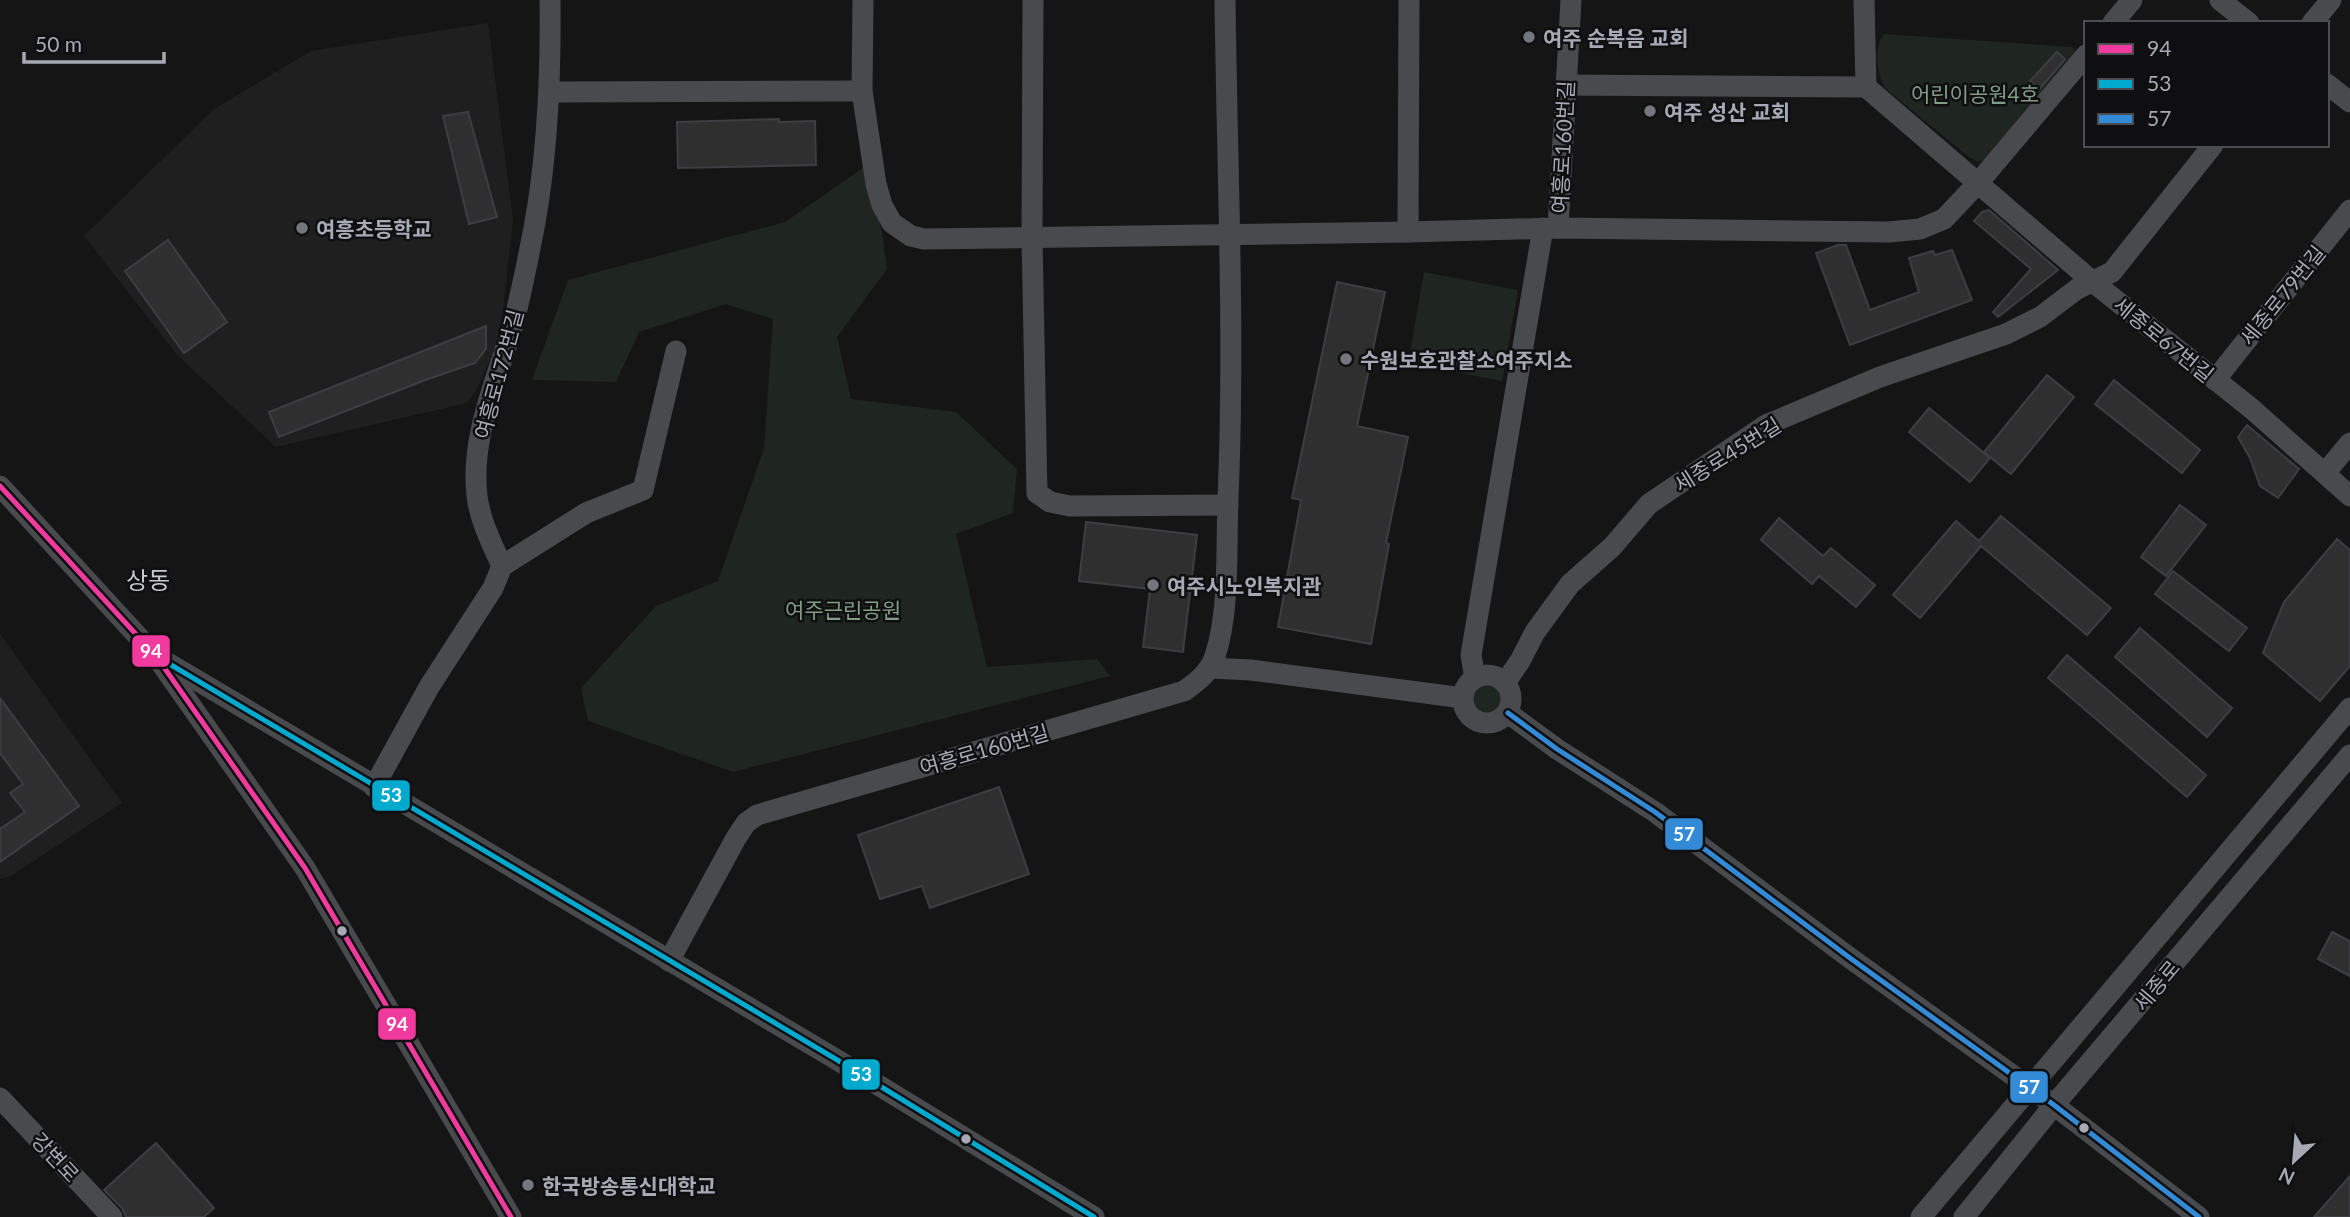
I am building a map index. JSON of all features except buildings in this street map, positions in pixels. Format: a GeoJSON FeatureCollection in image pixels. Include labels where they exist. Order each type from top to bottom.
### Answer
{"type":"FeatureCollection","features":[{"type":"Feature","properties":{"kind":"street","name":"여흥로172번길"},"geometry":{"type":"LineString","coordinates":[[502,566],[488,535],[477,498],[476,464],[489,396],[514,321],[531,245],[551,92],[551,0]]}},
{"type":"Feature","properties":{"kind":"street","name":"여흥로160번길"},"geometry":{"type":"LineString","coordinates":[[863,0],[862,91],[876,184],[882,205],[892,223],[911,236],[924,239],[1550,228],[1571,0]]}},
{"type":"Feature","properties":{"kind":"street"},"geometry":{"type":"LineString","coordinates":[[1032,0],[1032,237],[1037,493],[1050,502],[1070,506],[1228,505]]}},
{"type":"Feature","properties":{"kind":"street"},"geometry":{"type":"LineString","coordinates":[[1225,0],[1230,433],[1224,604],[1220,636],[1210,668],[1251,670],[1463,698]]}},
{"type":"Feature","properties":{"kind":"street"},"geometry":{"type":"LineString","coordinates":[[1408,232],[1409,0]]}},
{"type":"Feature","properties":{"kind":"street"},"geometry":{"type":"LineString","coordinates":[[1565,85],[1866,87],[1864,0]]}},
{"type":"Feature","properties":{"kind":"street"},"geometry":{"type":"LineString","coordinates":[[2115,21],[2132,0]]}},
{"type":"Feature","properties":{"kind":"street"},"geometry":{"type":"LineString","coordinates":[[2220,0],[2246,21]]}},
{"type":"Feature","properties":{"kind":"street"},"geometry":{"type":"LineString","coordinates":[[2314,21],[2331,0]]}},
{"type":"Feature","properties":{"kind":"street"},"geometry":{"type":"LineString","coordinates":[[1475,678],[1471,655],[1550,228],[1889,232],[1920,229],[1944,219],[1978,183],[2084,57]]}},
{"type":"Feature","properties":{"kind":"street"},"geometry":{"type":"LineString","coordinates":[[2329,86],[2350,102]]}},
{"type":"Feature","properties":{"kind":"street","name":"세종로67번길"},"geometry":{"type":"LineString","coordinates":[[1866,87],[2093,282],[2252,409],[2350,496]]}},
{"type":"Feature","properties":{"kind":"street"},"geometry":{"type":"LineString","coordinates":[[551,92],[862,91]]}},
{"type":"Feature","properties":{"kind":"street"},"geometry":{"type":"LineString","coordinates":[[2093,282],[2112,272],[2211,147]]}},
{"type":"Feature","properties":{"kind":"street","name":"세종로79번길"},"geometry":{"type":"LineString","coordinates":[[2215,380],[2350,210]]}},
{"type":"Feature","properties":{"kind":"street","name":"세종로45번길"},"geometry":{"type":"LineString","coordinates":[[1505,682],[1535,632],[1570,584],[1612,547],[1649,504],[1766,425],[1880,377],[2006,334],[2040,317],[2077,289],[2093,282]]}},
{"type":"Feature","properties":{"kind":"street"},"geometry":{"type":"LineString","coordinates":[[374,787],[429,687],[493,588],[502,566],[586,513],[643,490],[676,351]]}},
{"type":"Feature","properties":{"kind":"street"},"geometry":{"type":"LineString","coordinates":[[2325,473],[2350,443]]}},
{"type":"Feature","properties":{"kind":"street"},"geometry":{"type":"LineString","coordinates":[[0,486],[156,656],[305,867],[511,1217]]}},
{"type":"Feature","properties":{"kind":"street"},"geometry":{"type":"LineString","coordinates":[[156,656],[1094,1217]]}},
{"type":"Feature","properties":{"kind":"street","name":"여흥로160번길"},"geometry":{"type":"LineString","coordinates":[[669,961],[746,823],[757,815],[1184,691],[1210,668]]}},
{"type":"Feature","properties":{"kind":"street"},"geometry":{"type":"LineString","coordinates":[[1490,675],[1505,682],[1511,697],[1508,713],[1495,723],[1479,722],[1466,712],[1463,698],[1469,683],[1475,678],[1490,675]]}},
{"type":"Feature","properties":{"kind":"street"},"geometry":{"type":"LineString","coordinates":[[1921,1217],[2350,708]]}},
{"type":"Feature","properties":{"kind":"street"},"geometry":{"type":"LineString","coordinates":[[1508,713],[1557,749],[1655,812],[1850,958],[2054,1105],[2199,1217]]}},
{"type":"Feature","properties":{"kind":"street"},"geometry":{"type":"LineString","coordinates":[[2325,739],[2349,757]]}},
{"type":"Feature","properties":{"kind":"street","name":"세종로"},"geometry":{"type":"LineString","coordinates":[[1969,1215],[2054,1105],[2349,757]]}},
{"type":"Feature","properties":{"kind":"street","name":"강변로"},"geometry":{"type":"LineString","coordinates":[[0,1098],[112,1217]]}},
{"type":"Feature","properties":{"kind":"shaded area","name":"여흥초등학교"},"geometry":{"type":"Polygon","coordinates":[[[488,23],[513,220],[501,327],[476,391],[467,403],[276,447],[178,356],[84,236],[214,109],[311,51],[488,23]]]}},
{"type":"Feature","properties":{"kind":"shaded area"},"geometry":{"type":"Polygon","coordinates":[[[0,634],[122,803],[11,876],[0,879],[0,634]]]}},
{"type":"Feature","properties":{"kind":"green space","name":"어린이공원4호"},"geometry":{"type":"Polygon","coordinates":[[[1884,34],[2072,47],[2075,51],[1985,159],[1978,162],[1887,90],[1877,62],[1878,46],[1884,34]]]}},
{"type":"Feature","properties":{"kind":"green space","name":"여주근린공원"},"geometry":{"type":"Polygon","coordinates":[[[866,166],[882,232],[887,269],[837,337],[851,399],[956,412],[1017,469],[1013,513],[956,534],[987,667],[1097,659],[1110,676],[733,772],[588,721],[581,688],[656,606],[718,581],[764,448],[773,319],[726,304],[639,332],[616,382],[532,380],[568,280],[785,222],[866,166]]]}},
{"type":"Feature","properties":{"kind":"green space"},"geometry":{"type":"Polygon","coordinates":[[[1424,272],[1518,290],[1502,381],[1408,363],[1424,272]]]}},
{"type":"Feature","properties":{"kind":"green space"},"geometry":{"type":"Polygon","coordinates":[[[1487,683],[1498,688],[1503,699],[1498,710],[1487,715],[1476,710],[1471,699],[1476,688],[1487,683]]]}},
{"type":"Feature","properties":{"kind":"transit line","name":"94"},"geometry":{"type":"LineString","coordinates":[[0,486],[156,656],[305,868],[511,1217]]}},
{"type":"Feature","properties":{"kind":"transit line","name":"53"},"geometry":{"type":"LineString","coordinates":[[156,656],[834,1058],[1094,1217]]}},
{"type":"Feature","properties":{"kind":"transit line","name":"57"},"geometry":{"type":"LineString","coordinates":[[1508,713],[1557,749],[1655,812],[1850,958],[2054,1105],[2199,1217]]}},
{"type":"Feature","properties":{"kind":"place","name":"여주 순복음 교회"},"geometry":{"type":"Point","coordinates":[1529,37]}},
{"type":"Feature","properties":{"kind":"place","name":"여주 성산 교회"},"geometry":{"type":"Point","coordinates":[1650,111]}},
{"type":"Feature","properties":{"kind":"place","name":"여흥초등학교"},"geometry":{"type":"Point","coordinates":[302,228]}},
{"type":"Feature","properties":{"kind":"place","name":"수원보호관찰소여주지소"},"geometry":{"type":"Point","coordinates":[1346,359]}},
{"type":"Feature","properties":{"kind":"place","name":"여주시노인복지관"},"geometry":{"type":"Point","coordinates":[1153,585]}},
{"type":"Feature","properties":{"kind":"place","name":"한국방송통신대학교"},"geometry":{"type":"Point","coordinates":[528,1185]}},
{"type":"Feature","properties":{"kind":"district","name":"상동"},"geometry":{"type":"Point","coordinates":[148,579]}}]}
